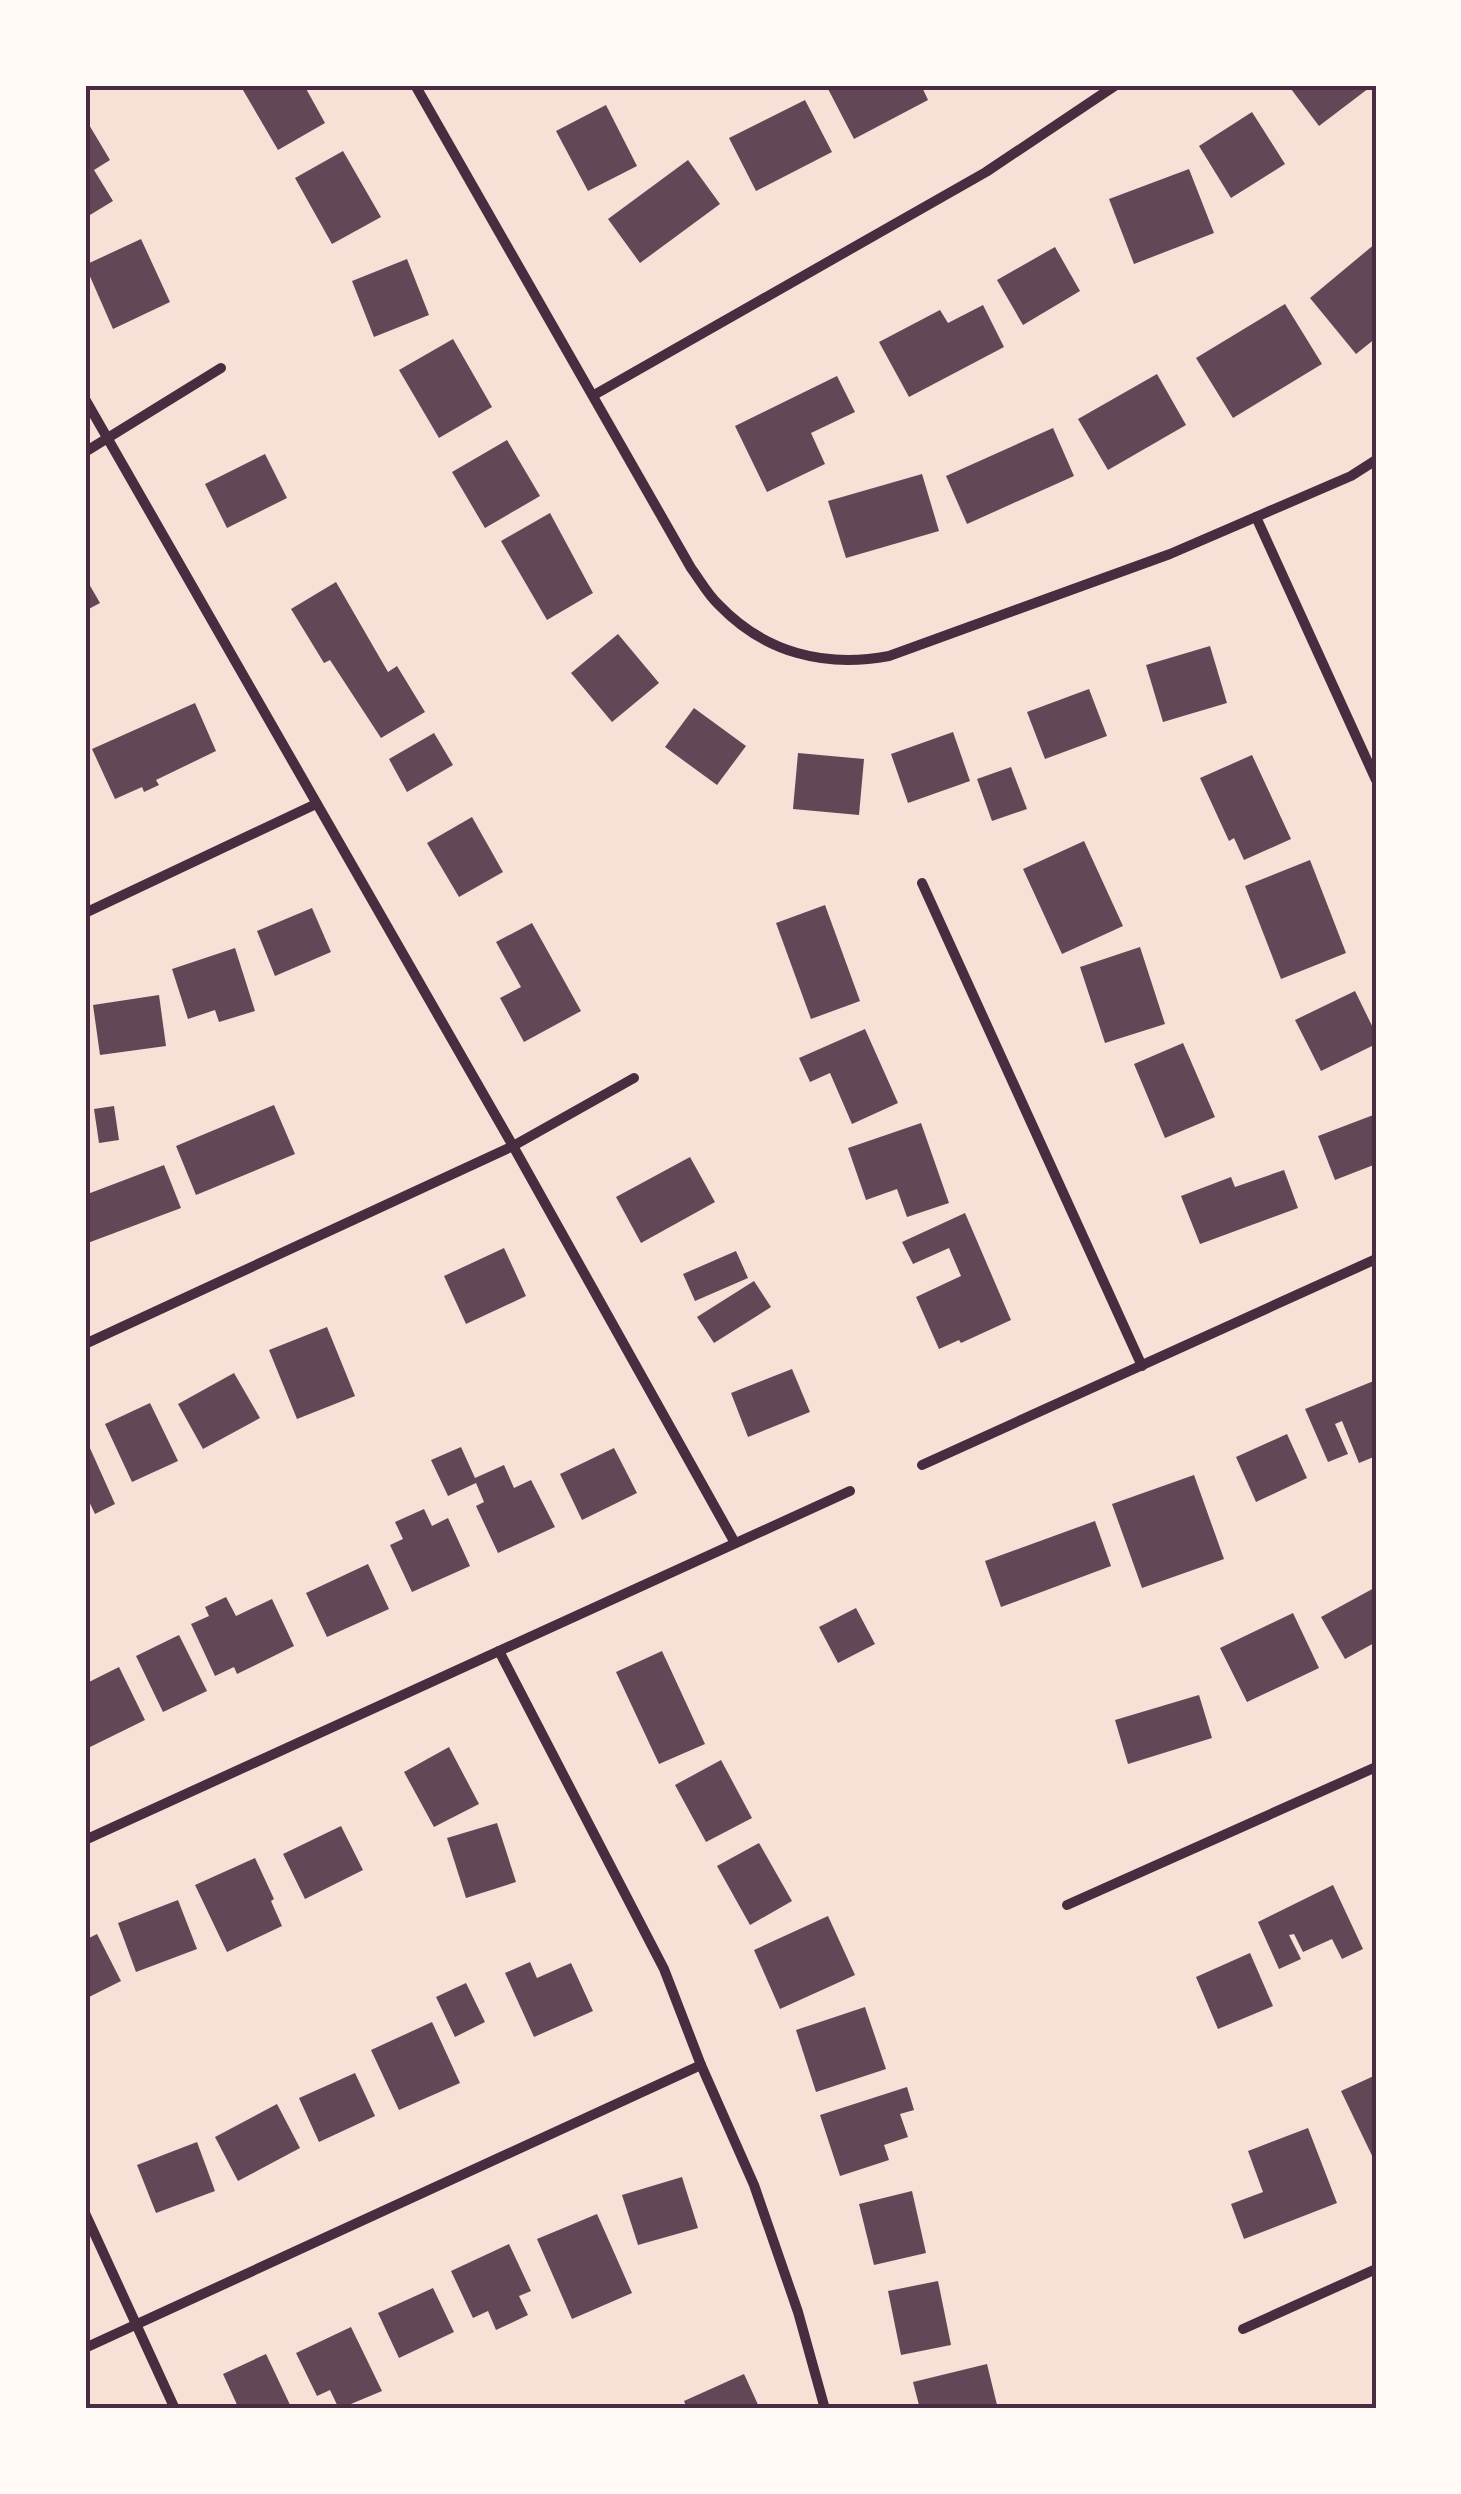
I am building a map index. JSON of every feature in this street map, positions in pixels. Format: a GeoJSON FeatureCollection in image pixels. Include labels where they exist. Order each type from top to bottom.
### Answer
{"type":"FeatureCollection","features":[{"type":"Feature","properties":{"kind":"street"},"geometry":{"type":"LineString","coordinates":[[415,85],[679,546],[718,605],[760,638],[816,660],[860,661],[889,656],[1170,554],[1351,476],[1376,460]]}},
{"type":"Feature","properties":{"kind":"street"},"geometry":{"type":"LineString","coordinates":[[594,395],[986,172],[1116,85]]}},
{"type":"Feature","properties":{"kind":"street"},"geometry":{"type":"LineString","coordinates":[[85,452],[220,368]]}},
{"type":"Feature","properties":{"kind":"street"},"geometry":{"type":"LineString","coordinates":[[85,399],[514,1146],[735,1543]]}},
{"type":"Feature","properties":{"kind":"street"},"geometry":{"type":"LineString","coordinates":[[1256,517],[1376,780]]}},
{"type":"Feature","properties":{"kind":"street"},"geometry":{"type":"LineString","coordinates":[[85,913],[316,804]]}},
{"type":"Feature","properties":{"kind":"street"},"geometry":{"type":"LineString","coordinates":[[922,883],[1142,1366]]}},
{"type":"Feature","properties":{"kind":"street"},"geometry":{"type":"LineString","coordinates":[[85,1344],[514,1146],[634,1078]]}},
{"type":"Feature","properties":{"kind":"street"},"geometry":{"type":"LineString","coordinates":[[922,1465],[1376,1259]]}},
{"type":"Feature","properties":{"kind":"street"},"geometry":{"type":"LineString","coordinates":[[85,1840],[850,1491]]}},
{"type":"Feature","properties":{"kind":"street"},"geometry":{"type":"LineString","coordinates":[[499,1651],[664,1969],[754,2185],[798,2312],[826,2409]]}},
{"type":"Feature","properties":{"kind":"street"},"geometry":{"type":"LineString","coordinates":[[1067,1905],[1376,1768]]}},
{"type":"Feature","properties":{"kind":"street"},"geometry":{"type":"LineString","coordinates":[[85,2348],[701,2065]]}},
{"type":"Feature","properties":{"kind":"street"},"geometry":{"type":"LineString","coordinates":[[85,2214],[174,2409]]}},
{"type":"Feature","properties":{"kind":"street"},"geometry":{"type":"LineString","coordinates":[[1243,2329],[1376,2269]]}},
{"type":"Feature","properties":{"kind":"building"},"geometry":{"type":"Polygon","coordinates":[[[240,85],[304,85],[325,123],[278,150],[240,85]]]}},
{"type":"Feature","properties":{"kind":"building"},"geometry":{"type":"Polygon","coordinates":[[[826,85],[921,85],[928,100],[854,139],[826,85]]]}},
{"type":"Feature","properties":{"kind":"building"},"geometry":{"type":"Polygon","coordinates":[[[1288,85],[1373,85],[1319,126],[1288,85]]]}},
{"type":"Feature","properties":{"kind":"building"},"geometry":{"type":"Polygon","coordinates":[[[805,100],[832,152],[756,191],[729,138],[805,100]]]}},
{"type":"Feature","properties":{"kind":"building"},"geometry":{"type":"Polygon","coordinates":[[[606,105],[637,166],[588,191],[556,131],[606,105]]]}},
{"type":"Feature","properties":{"kind":"building"},"geometry":{"type":"Polygon","coordinates":[[[1252,112],[1285,164],[1231,198],[1199,146],[1252,112]]]}},
{"type":"Feature","properties":{"kind":"building"},"geometry":{"type":"Polygon","coordinates":[[[85,118],[110,160],[94,170],[113,201],[85,218],[85,118]]]}},
{"type":"Feature","properties":{"kind":"building"},"geometry":{"type":"Polygon","coordinates":[[[343,151],[381,217],[332,244],[295,178],[343,151]]]}},
{"type":"Feature","properties":{"kind":"building"},"geometry":{"type":"Polygon","coordinates":[[[688,160],[720,204],[640,263],[608,219],[688,160]]]}},
{"type":"Feature","properties":{"kind":"building"},"geometry":{"type":"Polygon","coordinates":[[[1189,169],[1214,233],[1134,264],[1109,199],[1189,169]]]}},
{"type":"Feature","properties":{"kind":"building"},"geometry":{"type":"Polygon","coordinates":[[[141,239],[170,302],[113,329],[85,265],[141,239]]]}},
{"type":"Feature","properties":{"kind":"building"},"geometry":{"type":"Polygon","coordinates":[[[1376,243],[1376,338],[1356,354],[1310,298],[1376,243]]]}},
{"type":"Feature","properties":{"kind":"building"},"geometry":{"type":"Polygon","coordinates":[[[1055,247],[1080,291],[1023,325],[997,280],[1055,247]]]}},
{"type":"Feature","properties":{"kind":"building"},"geometry":{"type":"Polygon","coordinates":[[[407,259],[429,315],[374,337],[352,281],[407,259]]]}},
{"type":"Feature","properties":{"kind":"building"},"geometry":{"type":"Polygon","coordinates":[[[1285,304],[1322,364],[1233,418],[1196,358],[1285,304]]]}},
{"type":"Feature","properties":{"kind":"building"},"geometry":{"type":"Polygon","coordinates":[[[983,305],[1004,347],[909,397],[879,342],[940,310],[948,323],[983,305]]]}},
{"type":"Feature","properties":{"kind":"building"},"geometry":{"type":"Polygon","coordinates":[[[453,339],[492,407],[439,438],[399,370],[453,339]]]}},
{"type":"Feature","properties":{"kind":"building"},"geometry":{"type":"Polygon","coordinates":[[[1157,374],[1186,425],[1108,470],[1078,419],[1157,374]]]}},
{"type":"Feature","properties":{"kind":"building"},"geometry":{"type":"Polygon","coordinates":[[[837,376],[855,412],[811,433],[825,464],[767,492],[735,426],[837,376]]]}},
{"type":"Feature","properties":{"kind":"building"},"geometry":{"type":"Polygon","coordinates":[[[1053,428],[1074,476],[967,524],[946,476],[1053,428]]]}},
{"type":"Feature","properties":{"kind":"building"},"geometry":{"type":"Polygon","coordinates":[[[507,440],[540,496],[485,528],[452,472],[507,440]]]}},
{"type":"Feature","properties":{"kind":"building"},"geometry":{"type":"Polygon","coordinates":[[[265,454],[287,498],[227,528],[205,484],[265,454]]]}},
{"type":"Feature","properties":{"kind":"building"},"geometry":{"type":"Polygon","coordinates":[[[922,474],[939,531],[846,558],[828,501],[922,474]]]}},
{"type":"Feature","properties":{"kind":"building"},"geometry":{"type":"Polygon","coordinates":[[[550,513],[593,593],[547,620],[501,541],[550,513]]]}},
{"type":"Feature","properties":{"kind":"building"},"geometry":{"type":"Polygon","coordinates":[[[85,577],[100,603],[85,611],[85,577]]]}},
{"type":"Feature","properties":{"kind":"building"},"geometry":{"type":"Polygon","coordinates":[[[336,582],[388,672],[397,666],[425,712],[381,738],[330,660],[324,663],[291,609],[336,582]]]}},
{"type":"Feature","properties":{"kind":"building"},"geometry":{"type":"Polygon","coordinates":[[[618,634],[659,683],[612,722],[571,673],[618,634]]]}},
{"type":"Feature","properties":{"kind":"building"},"geometry":{"type":"Polygon","coordinates":[[[1210,646],[1227,703],[1163,722],[1146,665],[1210,646]]]}},
{"type":"Feature","properties":{"kind":"building"},"geometry":{"type":"Polygon","coordinates":[[[1089,689],[1107,736],[1045,759],[1027,712],[1089,689]]]}},
{"type":"Feature","properties":{"kind":"building"},"geometry":{"type":"Polygon","coordinates":[[[195,703],[216,751],[156,780],[159,785],[144,792],[142,787],[115,799],[92,749],[195,703]]]}},
{"type":"Feature","properties":{"kind":"building"},"geometry":{"type":"Polygon","coordinates":[[[694,708],[746,746],[717,785],[665,747],[694,708]]]}},
{"type":"Feature","properties":{"kind":"building"},"geometry":{"type":"Polygon","coordinates":[[[953,732],[970,781],[908,803],[891,754],[953,732]]]}},
{"type":"Feature","properties":{"kind":"building"},"geometry":{"type":"Polygon","coordinates":[[[434,733],[453,765],[407,792],[389,759],[434,733]]]}},
{"type":"Feature","properties":{"kind":"building"},"geometry":{"type":"Polygon","coordinates":[[[798,753],[864,759],[859,815],[793,809],[798,753]]]}},
{"type":"Feature","properties":{"kind":"building"},"geometry":{"type":"Polygon","coordinates":[[[1252,755],[1291,839],[1244,860],[1234,838],[1229,841],[1200,778],[1252,755]]]}},
{"type":"Feature","properties":{"kind":"building"},"geometry":{"type":"Polygon","coordinates":[[[1011,767],[1027,809],[992,821],[977,779],[1011,767]]]}},
{"type":"Feature","properties":{"kind":"building"},"geometry":{"type":"Polygon","coordinates":[[[472,817],[503,872],[459,897],[427,843],[472,817]]]}},
{"type":"Feature","properties":{"kind":"building"},"geometry":{"type":"Polygon","coordinates":[[[1084,841],[1123,926],[1062,954],[1023,869],[1084,841]]]}},
{"type":"Feature","properties":{"kind":"building"},"geometry":{"type":"Polygon","coordinates":[[[1310,860],[1346,953],[1281,979],[1245,886],[1310,860]]]}},
{"type":"Feature","properties":{"kind":"building"},"geometry":{"type":"Polygon","coordinates":[[[825,905],[860,1001],[811,1019],[776,923],[825,905]]]}},
{"type":"Feature","properties":{"kind":"building"},"geometry":{"type":"Polygon","coordinates":[[[312,908],[331,952],[275,976],[257,931],[312,908]]]}},
{"type":"Feature","properties":{"kind":"building"},"geometry":{"type":"Polygon","coordinates":[[[532,923],[581,1011],[524,1042],[500,998],[521,987],[496,942],[532,923]]]}},
{"type":"Feature","properties":{"kind":"building"},"geometry":{"type":"Polygon","coordinates":[[[1140,947],[1165,1024],[1105,1043],[1080,967],[1140,947]]]}},
{"type":"Feature","properties":{"kind":"building"},"geometry":{"type":"Polygon","coordinates":[[[235,948],[255,1011],[219,1022],[215,1010],[188,1019],[172,969],[235,948]]]}},
{"type":"Feature","properties":{"kind":"building"},"geometry":{"type":"Polygon","coordinates":[[[1355,991],[1376,1034],[1376,1044],[1321,1071],[1295,1020],[1355,991]]]}},
{"type":"Feature","properties":{"kind":"building"},"geometry":{"type":"Polygon","coordinates":[[[159,995],[166,1046],[100,1055],[93,1005],[159,995]]]}},
{"type":"Feature","properties":{"kind":"building"},"geometry":{"type":"Polygon","coordinates":[[[865,1029],[898,1103],[852,1124],[830,1073],[810,1082],[799,1058],[865,1029]]]}},
{"type":"Feature","properties":{"kind":"building"},"geometry":{"type":"Polygon","coordinates":[[[1183,1043],[1215,1117],[1165,1138],[1134,1064],[1183,1043]]]}},
{"type":"Feature","properties":{"kind":"building"},"geometry":{"type":"Polygon","coordinates":[[[274,1105],[295,1154],[196,1195],[176,1146],[274,1105]]]}},
{"type":"Feature","properties":{"kind":"building"},"geometry":{"type":"Polygon","coordinates":[[[114,1106],[119,1140],[99,1143],[94,1109],[114,1106]]]}},
{"type":"Feature","properties":{"kind":"building"},"geometry":{"type":"Polygon","coordinates":[[[1376,1114],[1376,1164],[1335,1180],[1318,1136],[1376,1114]]]}},
{"type":"Feature","properties":{"kind":"building"},"geometry":{"type":"Polygon","coordinates":[[[921,1123],[949,1203],[907,1217],[897,1189],[866,1200],[848,1148],[921,1123]]]}},
{"type":"Feature","properties":{"kind":"building"},"geometry":{"type":"Polygon","coordinates":[[[690,1157],[715,1202],[641,1243],[616,1197],[690,1157]]]}},
{"type":"Feature","properties":{"kind":"building"},"geometry":{"type":"Polygon","coordinates":[[[164,1165],[181,1208],[85,1244],[85,1195],[164,1165]]]}},
{"type":"Feature","properties":{"kind":"building"},"geometry":{"type":"Polygon","coordinates":[[[1284,1170],[1298,1208],[1200,1244],[1181,1196],[1231,1177],[1235,1187],[1284,1170]]]}},
{"type":"Feature","properties":{"kind":"building"},"geometry":{"type":"Polygon","coordinates":[[[965,1213],[1011,1320],[939,1349],[916,1297],[961,1276],[949,1248],[913,1264],[902,1242],[965,1213]]]}},
{"type":"Feature","properties":{"kind":"building"},"geometry":{"type":"Polygon","coordinates":[[[504,1248],[526,1296],[466,1324],[444,1276],[504,1248]]]}},
{"type":"Feature","properties":{"kind":"building"},"geometry":{"type":"Polygon","coordinates":[[[736,1251],[748,1278],[695,1301],[683,1274],[736,1251]]]}},
{"type":"Feature","properties":{"kind":"building"},"geometry":{"type":"Polygon","coordinates":[[[754,1281],[771,1307],[714,1343],[697,1317],[754,1281]]]}},
{"type":"Feature","properties":{"kind":"building"},"geometry":{"type":"Polygon","coordinates":[[[327,1327],[355,1396],[297,1419],[269,1350],[327,1327]]]}},
{"type":"Feature","properties":{"kind":"building"},"geometry":{"type":"Polygon","coordinates":[[[792,1369],[810,1412],[748,1437],[731,1393],[792,1369]]]}},
{"type":"Feature","properties":{"kind":"building"},"geometry":{"type":"Polygon","coordinates":[[[234,1373],[260,1418],[203,1449],[178,1404],[234,1373]]]}},
{"type":"Feature","properties":{"kind":"building"},"geometry":{"type":"Polygon","coordinates":[[[1376,1380],[1376,1456],[1359,1463],[1342,1421],[1335,1424],[1348,1454],[1328,1462],[1305,1409],[1376,1380]]]}},
{"type":"Feature","properties":{"kind":"building"},"geometry":{"type":"Polygon","coordinates":[[[150,1403],[178,1461],[132,1482],[105,1424],[150,1403]]]}},
{"type":"Feature","properties":{"kind":"building"},"geometry":{"type":"Polygon","coordinates":[[[1287,1434],[1307,1478],[1256,1502],[1236,1457],[1287,1434]]]}},
{"type":"Feature","properties":{"kind":"building"},"geometry":{"type":"Polygon","coordinates":[[[85,1437],[115,1504],[95,1514],[85,1493],[85,1437]]]}},
{"type":"Feature","properties":{"kind":"building"},"geometry":{"type":"Polygon","coordinates":[[[461,1447],[475,1478],[504,1465],[514,1488],[531,1480],[555,1527],[498,1553],[476,1506],[484,1502],[476,1483],[448,1496],[431,1460],[461,1447]]]}},
{"type":"Feature","properties":{"kind":"building"},"geometry":{"type":"Polygon","coordinates":[[[614,1448],[637,1493],[582,1520],[560,1474],[614,1448]]]}},
{"type":"Feature","properties":{"kind":"building"},"geometry":{"type":"Polygon","coordinates":[[[1194,1475],[1224,1559],[1142,1588],[1112,1504],[1194,1475]]]}},
{"type":"Feature","properties":{"kind":"building"},"geometry":{"type":"Polygon","coordinates":[[[424,1509],[432,1526],[448,1518],[470,1566],[412,1592],[390,1545],[403,1539],[395,1522],[424,1509]]]}},
{"type":"Feature","properties":{"kind":"building"},"geometry":{"type":"Polygon","coordinates":[[[1095,1521],[1111,1566],[1001,1607],[985,1561],[1095,1521]]]}},
{"type":"Feature","properties":{"kind":"building"},"geometry":{"type":"Polygon","coordinates":[[[368,1564],[389,1609],[327,1637],[306,1593],[368,1564]]]}},
{"type":"Feature","properties":{"kind":"building"},"geometry":{"type":"Polygon","coordinates":[[[1376,1587],[1376,1642],[1345,1659],[1321,1617],[1376,1587]]]}},
{"type":"Feature","properties":{"kind":"building"},"geometry":{"type":"Polygon","coordinates":[[[226,1597],[236,1616],[272,1599],[294,1646],[237,1674],[234,1667],[215,1676],[191,1624],[209,1616],[205,1607],[226,1597]]]}},
{"type":"Feature","properties":{"kind":"building"},"geometry":{"type":"Polygon","coordinates":[[[856,1608],[875,1644],[838,1663],[819,1627],[856,1608]]]}},
{"type":"Feature","properties":{"kind":"building"},"geometry":{"type":"Polygon","coordinates":[[[1293,1613],[1319,1668],[1247,1702],[1220,1648],[1293,1613]]]}},
{"type":"Feature","properties":{"kind":"building"},"geometry":{"type":"Polygon","coordinates":[[[179,1635],[207,1691],[163,1712],[136,1656],[179,1635]]]}},
{"type":"Feature","properties":{"kind":"building"},"geometry":{"type":"Polygon","coordinates":[[[662,1651],[705,1744],[659,1764],[616,1672],[662,1651]]]}},
{"type":"Feature","properties":{"kind":"building"},"geometry":{"type":"Polygon","coordinates":[[[119,1667],[145,1720],[88,1748],[85,1684],[119,1667]]]}},
{"type":"Feature","properties":{"kind":"building"},"geometry":{"type":"Polygon","coordinates":[[[1199,1695],[1212,1738],[1128,1764],[1115,1720],[1199,1695]]]}},
{"type":"Feature","properties":{"kind":"building"},"geometry":{"type":"Polygon","coordinates":[[[449,1747],[479,1804],[434,1827],[404,1772],[449,1747]]]}},
{"type":"Feature","properties":{"kind":"building"},"geometry":{"type":"Polygon","coordinates":[[[721,1760],[752,1818],[706,1842],[675,1785],[721,1760]]]}},
{"type":"Feature","properties":{"kind":"building"},"geometry":{"type":"Polygon","coordinates":[[[497,1823],[516,1882],[466,1898],[447,1838],[497,1823]]]}},
{"type":"Feature","properties":{"kind":"building"},"geometry":{"type":"Polygon","coordinates":[[[341,1826],[363,1870],[305,1899],[283,1854],[341,1826]]]}},
{"type":"Feature","properties":{"kind":"building"},"geometry":{"type":"Polygon","coordinates":[[[759,1843],[792,1901],[750,1925],[717,1866],[759,1843]]]}},
{"type":"Feature","properties":{"kind":"building"},"geometry":{"type":"Polygon","coordinates":[[[255,1858],[282,1926],[227,1952],[195,1885],[255,1858]]]}},
{"type":"Feature","properties":{"kind":"building"},"geometry":{"type":"Polygon","coordinates":[[[1333,1885],[1363,1949],[1342,1959],[1332,1939],[1303,1952],[1294,1934],[1289,1935],[1301,1959],[1279,1969],[1258,1922],[1333,1885]]]}},
{"type":"Feature","properties":{"kind":"building"},"geometry":{"type":"Polygon","coordinates":[[[178,1900],[197,1949],[136,1972],[118,1923],[178,1900]]]}},
{"type":"Feature","properties":{"kind":"building"},"geometry":{"type":"Polygon","coordinates":[[[828,1916],[855,1975],[780,2009],[754,1950],[828,1916]]]}},
{"type":"Feature","properties":{"kind":"building"},"geometry":{"type":"Polygon","coordinates":[[[97,1934],[121,1981],[85,1999],[85,1940],[97,1934]]]}},
{"type":"Feature","properties":{"kind":"building"},"geometry":{"type":"Polygon","coordinates":[[[1250,1953],[1273,2006],[1218,2029],[1196,1977],[1250,1953]]]}},
{"type":"Feature","properties":{"kind":"building"},"geometry":{"type":"Polygon","coordinates":[[[530,1962],[537,1978],[571,1963],[593,2011],[534,2037],[505,1973],[530,1962]]]}},
{"type":"Feature","properties":{"kind":"building"},"geometry":{"type":"Polygon","coordinates":[[[466,1983],[485,2022],[455,2037],[436,1997],[466,1983]]]}},
{"type":"Feature","properties":{"kind":"building"},"geometry":{"type":"Polygon","coordinates":[[[865,2007],[886,2069],[816,2092],[796,2030],[865,2007]]]}},
{"type":"Feature","properties":{"kind":"building"},"geometry":{"type":"Polygon","coordinates":[[[432,2022],[460,2083],[399,2110],[371,2050],[432,2022]]]}},
{"type":"Feature","properties":{"kind":"building"},"geometry":{"type":"Polygon","coordinates":[[[355,2073],[375,2116],[319,2142],[299,2098],[355,2073]]]}},
{"type":"Feature","properties":{"kind":"building"},"geometry":{"type":"Polygon","coordinates":[[[1376,2075],[1376,2164],[1341,2091],[1376,2075]]]}},
{"type":"Feature","properties":{"kind":"building"},"geometry":{"type":"Polygon","coordinates":[[[907,2087],[914,2110],[900,2114],[908,2137],[884,2145],[889,2160],[840,2176],[820,2115],[907,2087]]]}},
{"type":"Feature","properties":{"kind":"building"},"geometry":{"type":"Polygon","coordinates":[[[277,2104],[300,2148],[238,2181],[215,2137],[277,2104]]]}},
{"type":"Feature","properties":{"kind":"building"},"geometry":{"type":"Polygon","coordinates":[[[1308,2128],[1337,2203],[1244,2239],[1231,2204],[1263,2192],[1248,2151],[1308,2128]]]}},
{"type":"Feature","properties":{"kind":"building"},"geometry":{"type":"Polygon","coordinates":[[[197,2142],[215,2191],[156,2213],[137,2165],[197,2142]]]}},
{"type":"Feature","properties":{"kind":"building"},"geometry":{"type":"Polygon","coordinates":[[[682,2177],[698,2228],[638,2245],[622,2195],[682,2177]]]}},
{"type":"Feature","properties":{"kind":"building"},"geometry":{"type":"Polygon","coordinates":[[[912,2191],[926,2253],[874,2265],[859,2204],[912,2191]]]}},
{"type":"Feature","properties":{"kind":"building"},"geometry":{"type":"Polygon","coordinates":[[[597,2214],[632,2293],[572,2319],[537,2239],[597,2214]]]}},
{"type":"Feature","properties":{"kind":"building"},"geometry":{"type":"Polygon","coordinates":[[[509,2244],[531,2291],[519,2296],[528,2315],[496,2330],[488,2311],[473,2318],[451,2271],[509,2244]]]}},
{"type":"Feature","properties":{"kind":"building"},"geometry":{"type":"Polygon","coordinates":[[[938,2281],[951,2345],[901,2355],[888,2291],[938,2281]]]}},
{"type":"Feature","properties":{"kind":"building"},"geometry":{"type":"Polygon","coordinates":[[[433,2288],[454,2332],[399,2358],[378,2313],[433,2288]]]}},
{"type":"Feature","properties":{"kind":"building"},"geometry":{"type":"Polygon","coordinates":[[[351,2327],[382,2391],[339,2409],[330,2390],[317,2396],[296,2353],[351,2327]]]}},
{"type":"Feature","properties":{"kind":"building"},"geometry":{"type":"Polygon","coordinates":[[[266,2354],[292,2409],[239,2409],[223,2374],[266,2354]]]}},
{"type":"Feature","properties":{"kind":"building"},"geometry":{"type":"Polygon","coordinates":[[[987,2364],[998,2409],[920,2409],[913,2382],[987,2364]]]}},
{"type":"Feature","properties":{"kind":"building"},"geometry":{"type":"Polygon","coordinates":[[[744,2374],[760,2409],[687,2409],[684,2401],[744,2374]]]}}]}
